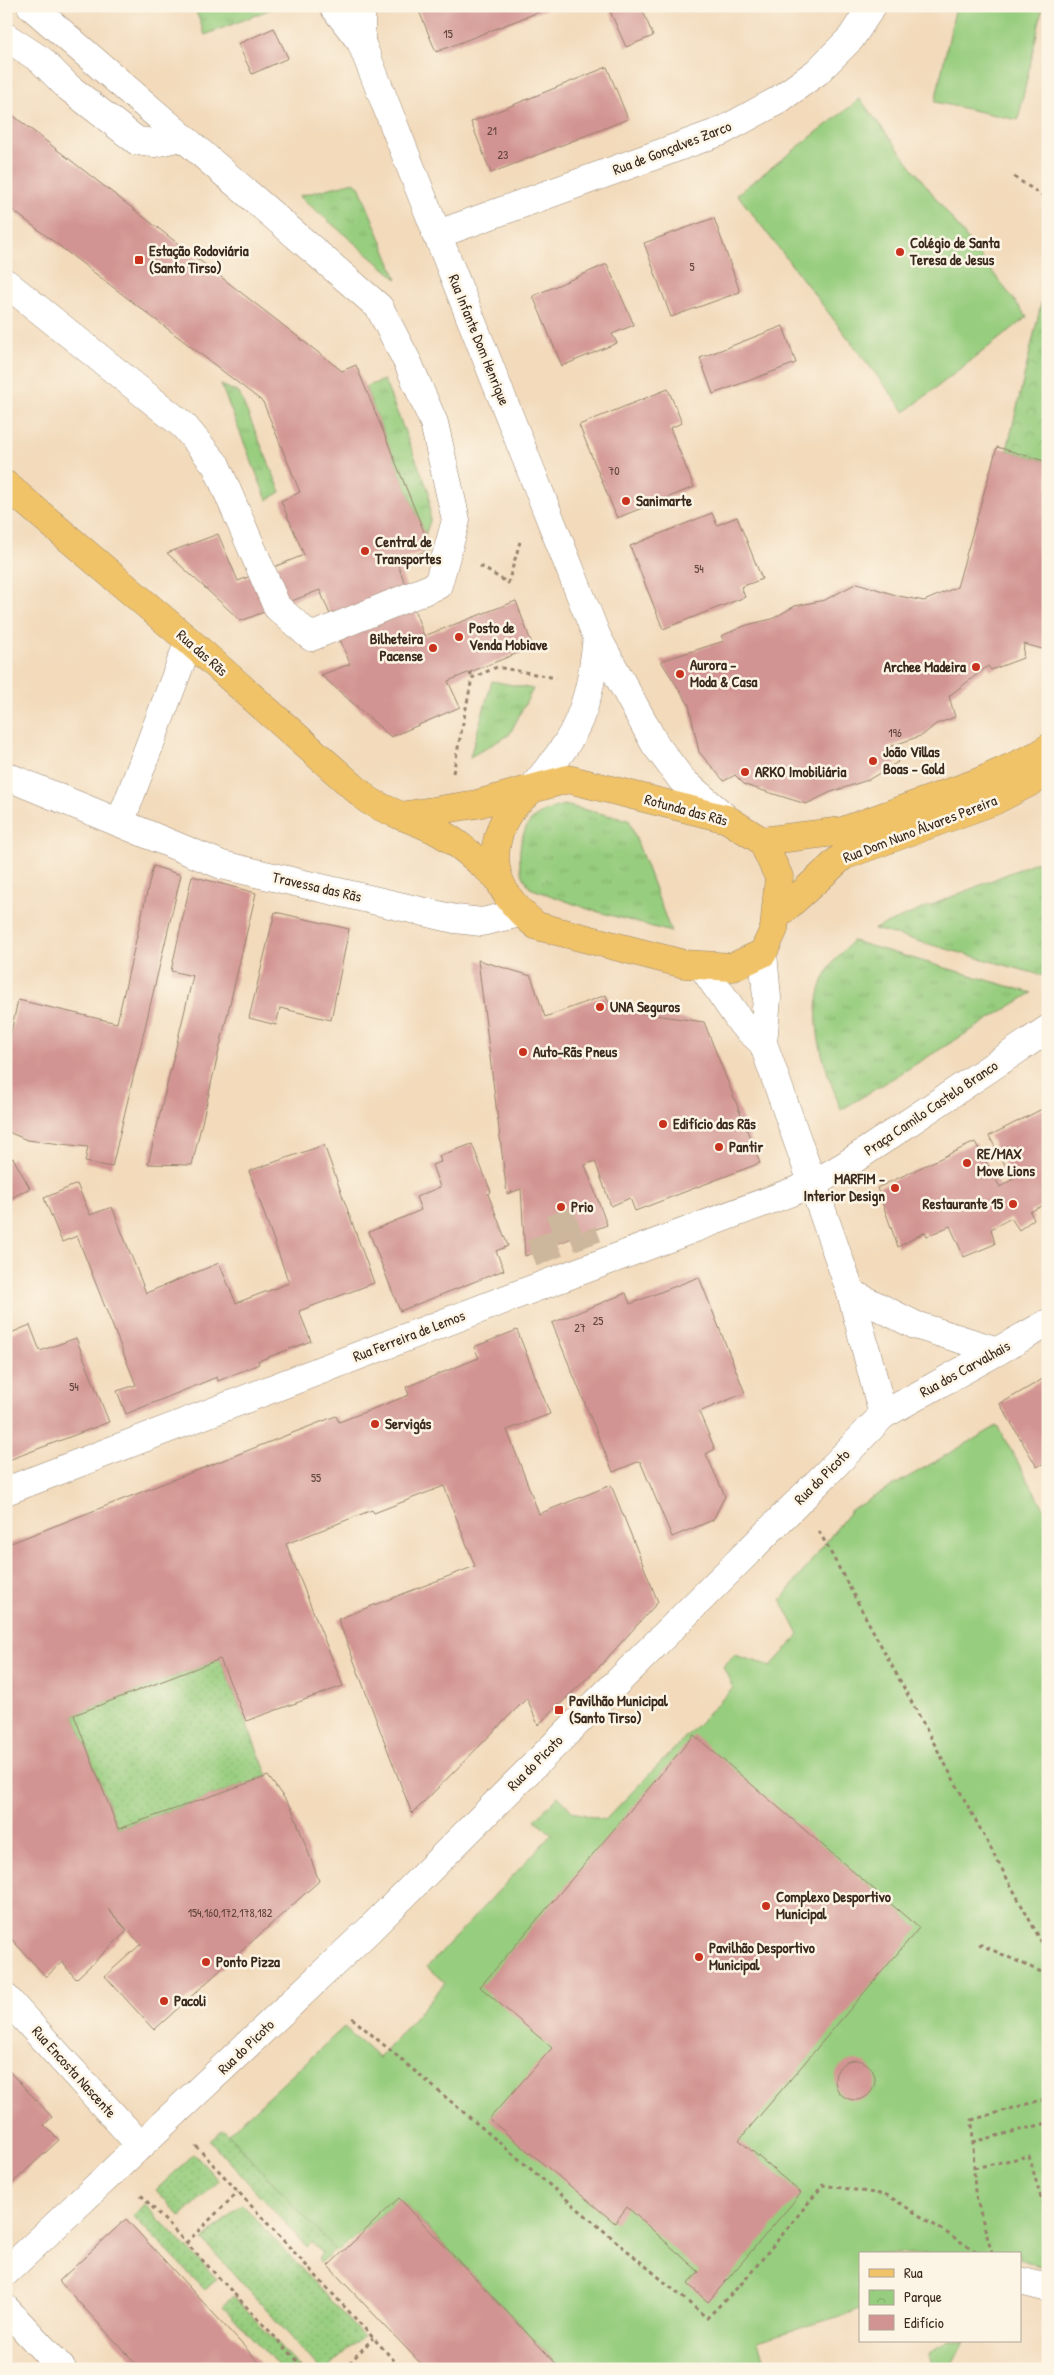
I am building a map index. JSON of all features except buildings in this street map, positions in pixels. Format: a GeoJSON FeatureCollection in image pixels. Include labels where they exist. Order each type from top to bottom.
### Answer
{"type":"FeatureCollection","features":[{"type":"Feature","properties":{"kind":"main road","name":"Rua das Rãs"},"geometry":{"type":"LineString","coordinates":[[6,486],[189,641],[368,800],[387,811],[435,830],[462,846],[497,877]]}},
{"type":"Feature","properties":{"kind":"main road","name":"Rua Dom Nuno Álvares Pereira"},"geometry":{"type":"LineString","coordinates":[[762,841],[843,831],[979,782],[1040,754],[1048,748]]}},
{"type":"Feature","properties":{"kind":"main road","name":"Rua Dom Nuno Álvares Pereira"},"geometry":{"type":"LineString","coordinates":[[777,916],[843,856],[994,801],[1048,774]]}},
{"type":"Feature","properties":{"kind":"main road","name":"Rotunda das Rãs"},"geometry":{"type":"LineString","coordinates":[[532,788],[568,780],[727,818],[762,841]]}},
{"type":"Feature","properties":{"kind":"main road"},"geometry":{"type":"LineString","coordinates":[[401,816],[477,804],[532,788]]}},
{"type":"Feature","properties":{"kind":"main road"},"geometry":{"type":"LineString","coordinates":[[532,788],[507,815],[494,849],[497,877],[506,895],[520,913],[537,926],[702,966],[733,967],[763,953],[774,930],[777,916],[779,876],[762,841]]}},
{"type":"Feature","properties":{"kind":"street"},"geometry":{"type":"LineString","coordinates":[[333,6],[361,42]]}},
{"type":"Feature","properties":{"kind":"street"},"geometry":{"type":"LineString","coordinates":[[361,6],[361,42]]}},
{"type":"Feature","properties":{"kind":"street","name":"Rua de Gonçalves Zarco"},"geometry":{"type":"LineString","coordinates":[[436,235],[722,131],[777,101],[817,72],[851,38],[872,6]]}},
{"type":"Feature","properties":{"kind":"street"},"geometry":{"type":"LineString","coordinates":[[6,283],[184,426],[216,465],[277,607],[312,637],[438,585],[456,520],[434,423],[408,363],[378,307],[180,137],[37,9]]}},
{"type":"Feature","properties":{"kind":"street"},"geometry":{"type":"LineString","coordinates":[[6,37],[41,60],[68,87],[137,141],[154,143],[180,137]]}},
{"type":"Feature","properties":{"kind":"street","name":"Rua Infante Dom Henrique"},"geometry":{"type":"LineString","coordinates":[[361,42],[597,637],[655,744],[682,780],[727,818]]}},
{"type":"Feature","properties":{"kind":"street"},"geometry":{"type":"LineString","coordinates":[[532,788],[566,745],[580,718],[589,691],[597,637]]}},
{"type":"Feature","properties":{"kind":"street"},"geometry":{"type":"LineString","coordinates":[[120,823],[189,641]]}},
{"type":"Feature","properties":{"kind":"street","name":"Travessa das Rãs"},"geometry":{"type":"LineString","coordinates":[[6,776],[222,865],[455,919],[482,922],[520,913]]}},
{"type":"Feature","properties":{"kind":"street"},"geometry":{"type":"LineString","coordinates":[[763,953],[767,998],[763,1043],[851,1294],[883,1415]]}},
{"type":"Feature","properties":{"kind":"street"},"geometry":{"type":"LineString","coordinates":[[702,966],[742,1024],[763,1043]]}},
{"type":"Feature","properties":{"kind":"street","name":"Praça Camilo Castelo Branco"},"geometry":{"type":"LineString","coordinates":[[813,1184],[844,1166],[1048,1029]]}},
{"type":"Feature","properties":{"kind":"street","name":"Rua Ferreira de Lemos"},"geometry":{"type":"LineString","coordinates":[[6,1491],[554,1270],[591,1256],[813,1184]]}},
{"type":"Feature","properties":{"kind":"street"},"geometry":{"type":"LineString","coordinates":[[851,1294],[915,1325],[998,1351]]}},
{"type":"Feature","properties":{"kind":"street","name":"Rua dos Carvalhais"},"geometry":{"type":"LineString","coordinates":[[883,1415],[1048,1323]]}},
{"type":"Feature","properties":{"kind":"street","name":"Rua do Picoto"},"geometry":{"type":"LineString","coordinates":[[6,2272],[368,1931],[883,1415]]}},
{"type":"Feature","properties":{"kind":"street","name":"Rua Encosta Nascente"},"geometry":{"type":"LineString","coordinates":[[6,1998],[141,2146]]}},
{"type":"Feature","properties":{"kind":"street"},"geometry":{"type":"LineString","coordinates":[[1022,2282],[1048,2288]]}},
{"type":"Feature","properties":{"kind":"street"},"geometry":{"type":"LineString","coordinates":[[6,2309],[62,2369]]}},
{"type":"Feature","properties":{"kind":"path"},"geometry":{"type":"LineString","coordinates":[[1014,177],[1048,199]]}},
{"type":"Feature","properties":{"kind":"path"},"geometry":{"type":"LineString","coordinates":[[474,563],[508,583],[520,541]]}},
{"type":"Feature","properties":{"kind":"path"},"geometry":{"type":"LineString","coordinates":[[472,678],[497,667],[562,679]]}},
{"type":"Feature","properties":{"kind":"path"},"geometry":{"type":"LineString","coordinates":[[452,774],[472,678],[470,672]]}},
{"type":"Feature","properties":{"kind":"path"},"geometry":{"type":"LineString","coordinates":[[817,1528],[1048,1954]]}},
{"type":"Feature","properties":{"kind":"path"},"geometry":{"type":"LineString","coordinates":[[979,1944],[1048,1975]]}},
{"type":"Feature","properties":{"kind":"path"},"geometry":{"type":"LineString","coordinates":[[352,2018],[707,2318],[744,2281],[823,2185],[887,2195],[977,2252]]}},
{"type":"Feature","properties":{"kind":"path"},"geometry":{"type":"LineString","coordinates":[[991,2252],[975,2193],[972,2120],[1048,2098]]}},
{"type":"Feature","properties":{"kind":"path"},"geometry":{"type":"LineString","coordinates":[[972,2142],[1048,2123]]}},
{"type":"Feature","properties":{"kind":"path"},"geometry":{"type":"LineString","coordinates":[[196,2146],[402,2369]]}},
{"type":"Feature","properties":{"kind":"path"},"geometry":{"type":"LineString","coordinates":[[974,2168],[1029,2156],[1048,2223]]}},
{"type":"Feature","properties":{"kind":"path"},"geometry":{"type":"LineString","coordinates":[[186,2243],[238,2192]]}},
{"type":"Feature","properties":{"kind":"path"},"geometry":{"type":"LineString","coordinates":[[141,2195],[305,2369]]}},
{"type":"Feature","properties":{"kind":"path"},"geometry":{"type":"LineString","coordinates":[[344,2369],[373,2338]]}},
{"type":"Feature","properties":{"kind":"green space"},"geometry":{"type":"Polygon","coordinates":[[[194,6],[279,6],[205,35],[194,6]]]}},
{"type":"Feature","properties":{"kind":"green space"},"geometry":{"type":"Polygon","coordinates":[[[956,6],[1043,6],[1018,120],[935,102],[956,6]]]}},
{"type":"Feature","properties":{"kind":"green space"},"geometry":{"type":"Polygon","coordinates":[[[860,99],[1027,317],[905,412],[737,194],[860,99]]]}},
{"type":"Feature","properties":{"kind":"green space"},"geometry":{"type":"Polygon","coordinates":[[[354,182],[359,186],[397,279],[299,196],[354,182]]]}},
{"type":"Feature","properties":{"kind":"green space"},"geometry":{"type":"Polygon","coordinates":[[[1048,274],[1048,462],[1007,450],[1048,274]]]}},
{"type":"Feature","properties":{"kind":"green space"},"geometry":{"type":"Polygon","coordinates":[[[384,380],[429,492],[430,521],[425,535],[365,387],[384,380]]]}},
{"type":"Feature","properties":{"kind":"green space"},"geometry":{"type":"Polygon","coordinates":[[[221,385],[239,393],[281,492],[267,500],[221,385]]]}},
{"type":"Feature","properties":{"kind":"green space"},"geometry":{"type":"Polygon","coordinates":[[[492,681],[533,689],[509,735],[470,757],[492,681]]]}},
{"type":"Feature","properties":{"kind":"green space"},"geometry":{"type":"Polygon","coordinates":[[[564,805],[629,820],[671,932],[588,909],[530,888],[522,874],[520,864],[523,835],[534,818],[564,805]]]}},
{"type":"Feature","properties":{"kind":"green space"},"geometry":{"type":"Polygon","coordinates":[[[1048,857],[1048,977],[874,929],[1048,857]]]}},
{"type":"Feature","properties":{"kind":"green space"},"geometry":{"type":"Polygon","coordinates":[[[852,941],[1032,993],[841,1110],[828,1074],[819,1037],[818,1000],[823,982],[832,964],[852,941]]]}},
{"type":"Feature","properties":{"kind":"green space","name":"Complexo Desportivo Municipal"},"geometry":{"type":"Polygon","coordinates":[[[997,1426],[1048,1515],[1048,2269],[1022,2260],[1022,2252],[859,2252],[859,2310],[758,2341],[766,2369],[562,2369],[400,2199],[337,2252],[228,2134],[344,2027],[379,2058],[445,1983],[427,1967],[552,1834],[535,1820],[558,1796],[573,1812],[605,1820],[733,1688],[723,1667],[734,1655],[771,1666],[799,1635],[781,1600],[851,1510],[997,1426]]]}},
{"type":"Feature","properties":{"kind":"green space"},"geometry":{"type":"Polygon","coordinates":[[[220,1659],[268,1776],[118,1829],[74,1715],[220,1659]]]}},
{"type":"Feature","properties":{"kind":"green space"},"geometry":{"type":"Polygon","coordinates":[[[223,2129],[335,2249],[321,2263],[318,2258],[322,2254],[312,2242],[307,2247],[210,2141],[223,2129]]]}},
{"type":"Feature","properties":{"kind":"green space"},"geometry":{"type":"Polygon","coordinates":[[[194,2154],[219,2181],[181,2217],[156,2190],[194,2154]]]}},
{"type":"Feature","properties":{"kind":"green space"},"geometry":{"type":"Polygon","coordinates":[[[144,2204],[217,2279],[205,2290],[133,2216],[144,2204]]]}},
{"type":"Feature","properties":{"kind":"green space"},"geometry":{"type":"Polygon","coordinates":[[[242,2204],[363,2336],[327,2369],[320,2369],[203,2240],[242,2204]]]}},
{"type":"Feature","properties":{"kind":"green space"},"geometry":{"type":"Polygon","coordinates":[[[233,2296],[301,2369],[281,2369],[223,2306],[233,2296]]]}},
{"type":"Feature","properties":{"kind":"green space"},"geometry":{"type":"Polygon","coordinates":[[[947,2342],[964,2342],[949,2369],[933,2369],[929,2355],[947,2342]]]}},
{"type":"Feature","properties":{"kind":"tunnel"},"geometry":{"type":"LineString","coordinates":[[550,1261],[539,1234],[578,1219],[588,1246]]}},
{"type":"Feature","properties":{"kind":"place","name":"Colégio de Santa Teresa de Jesus"},"geometry":{"type":"Point","coordinates":[900,252]}},
{"type":"Feature","properties":{"kind":"place","name":"Estação Rodoviária (Santo Tirso)"},"geometry":{"type":"Point","coordinates":[139,260]}},
{"type":"Feature","properties":{"kind":"place","name":"Sanimarte"},"geometry":{"type":"Point","coordinates":[626,501]}},
{"type":"Feature","properties":{"kind":"place","name":"Central de Transportes"},"geometry":{"type":"Point","coordinates":[365,551]}},
{"type":"Feature","properties":{"kind":"place","name":"Posto de Venda Mobiave"},"geometry":{"type":"Point","coordinates":[459,637]}},
{"type":"Feature","properties":{"kind":"place","name":"Bilheteira Pacense"},"geometry":{"type":"Point","coordinates":[433,648]}},
{"type":"Feature","properties":{"kind":"place","name":"Archee Madeira"},"geometry":{"type":"Point","coordinates":[976,667]}},
{"type":"Feature","properties":{"kind":"place","name":"Aurora - Moda & Casa"},"geometry":{"type":"Point","coordinates":[680,674]}},
{"type":"Feature","properties":{"kind":"place","name":"João Villas Boas - Gold"},"geometry":{"type":"Point","coordinates":[873,761]}},
{"type":"Feature","properties":{"kind":"place","name":"ARKO Imobiliária"},"geometry":{"type":"Point","coordinates":[745,772]}},
{"type":"Feature","properties":{"kind":"place","name":"UNA Seguros"},"geometry":{"type":"Point","coordinates":[600,1007]}},
{"type":"Feature","properties":{"kind":"place","name":"Auto-Rãs Pneus"},"geometry":{"type":"Point","coordinates":[523,1052]}},
{"type":"Feature","properties":{"kind":"place","name":"Edifício das Rãs"},"geometry":{"type":"Point","coordinates":[663,1124]}},
{"type":"Feature","properties":{"kind":"place","name":"Pantir"},"geometry":{"type":"Point","coordinates":[719,1147]}},
{"type":"Feature","properties":{"kind":"place","name":"RE/MAX Move Lions"},"geometry":{"type":"Point","coordinates":[967,1163]}},
{"type":"Feature","properties":{"kind":"place","name":"MARFIM - Interior Design"},"geometry":{"type":"Point","coordinates":[895,1188]}},
{"type":"Feature","properties":{"kind":"place","name":"Restaurante 15"},"geometry":{"type":"Point","coordinates":[1013,1204]}},
{"type":"Feature","properties":{"kind":"place","name":"Prio"},"geometry":{"type":"Point","coordinates":[561,1207]}},
{"type":"Feature","properties":{"kind":"place","name":"Servigás"},"geometry":{"type":"Point","coordinates":[375,1424]}},
{"type":"Feature","properties":{"kind":"place","name":"Pavilhão Municipal (Santo Tirso)"},"geometry":{"type":"Point","coordinates":[559,1710]}},
{"type":"Feature","properties":{"kind":"place","name":"Complexo Desportivo Municipal"},"geometry":{"type":"Point","coordinates":[766,1906]}},
{"type":"Feature","properties":{"kind":"place","name":"Pavilhão Desportivo Municipal"},"geometry":{"type":"Point","coordinates":[699,1957]}},
{"type":"Feature","properties":{"kind":"place","name":"Ponto Pizza"},"geometry":{"type":"Point","coordinates":[206,1962]}},
{"type":"Feature","properties":{"kind":"place","name":"Pacoli"},"geometry":{"type":"Point","coordinates":[164,2001]}}]}
